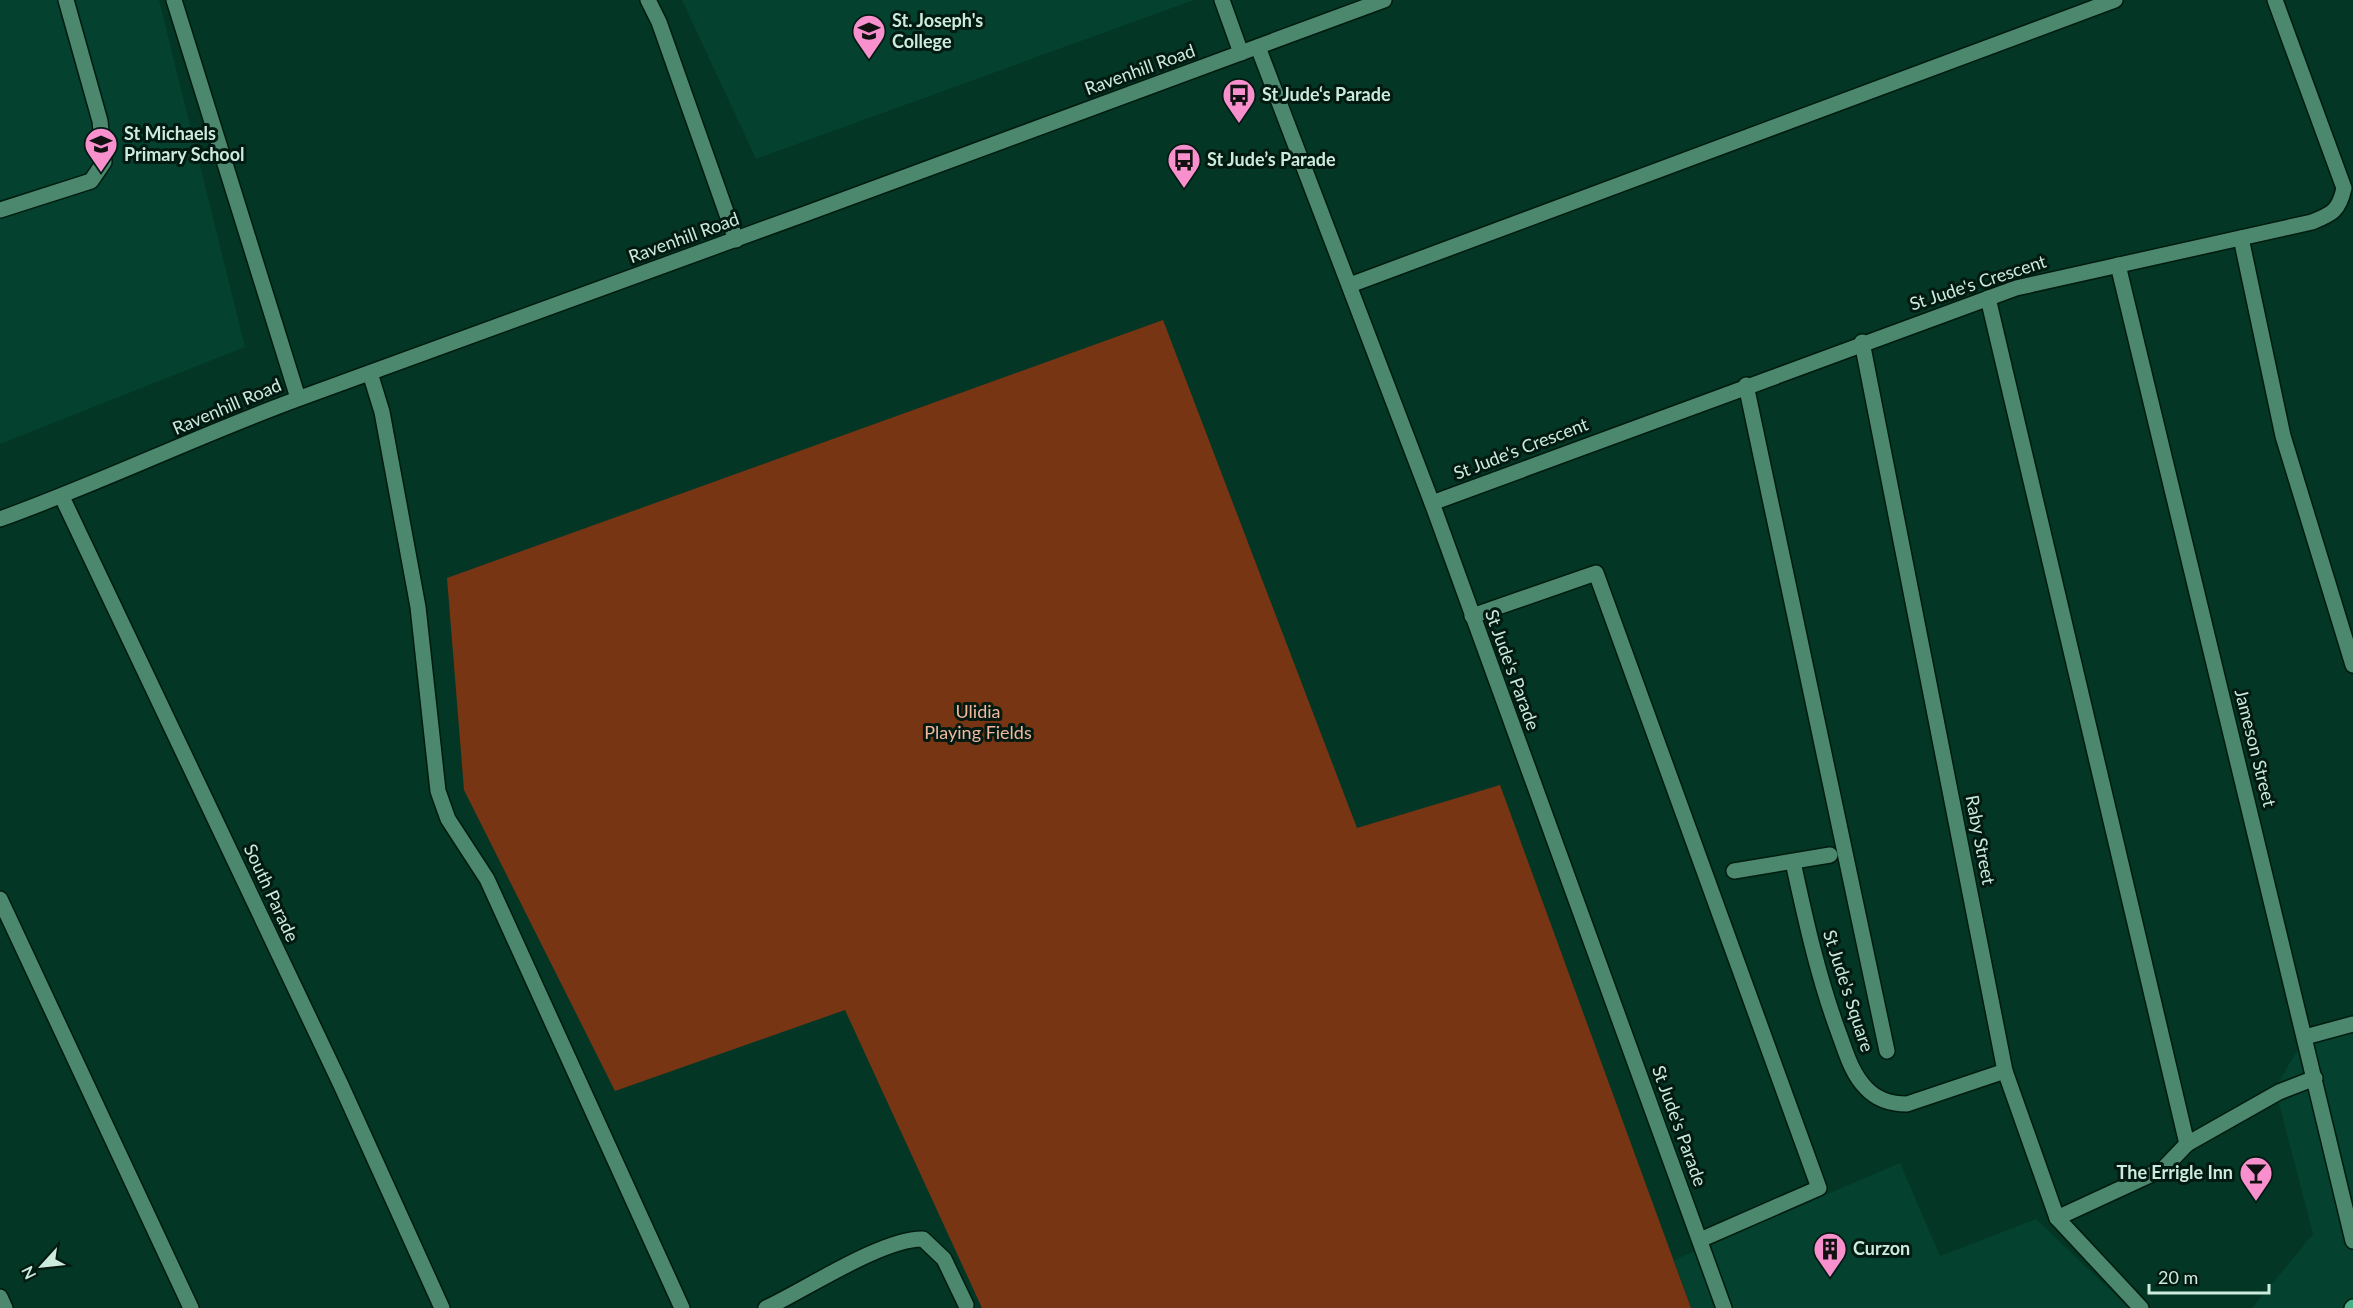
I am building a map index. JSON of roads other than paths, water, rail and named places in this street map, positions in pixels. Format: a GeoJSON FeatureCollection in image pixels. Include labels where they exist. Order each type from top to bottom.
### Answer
{"type":"FeatureCollection","features":[{"type":"Feature","properties":{"kind":"street"},"geometry":{"type":"LineString","coordinates":[[0,210],[91,181],[104,162],[100,121],[66,0]]}},
{"type":"Feature","properties":{"kind":"street"},"geometry":{"type":"LineString","coordinates":[[174,0],[298,398]]}},
{"type":"Feature","properties":{"kind":"street"},"geometry":{"type":"LineString","coordinates":[[648,0],[659,22],[736,240]]}},
{"type":"Feature","properties":{"kind":"street"},"geometry":{"type":"LineString","coordinates":[[1222,0],[1241,54]]}},
{"type":"Feature","properties":{"kind":"street","name":"Ravenhill Road"},"geometry":{"type":"LineString","coordinates":[[0,519],[62,497],[298,398],[736,240],[1384,0]]}},
{"type":"Feature","properties":{"kind":"street"},"geometry":{"type":"LineString","coordinates":[[1350,285],[2115,0]]}},
{"type":"Feature","properties":{"kind":"street","name":"St Jude's Crescent"},"geometry":{"type":"LineString","coordinates":[[1432,503],[1862,342],[2016,288],[2312,222],[2331,214],[2341,203],[2344,188],[2275,0]]}},
{"type":"Feature","properties":{"kind":"street","name":"St Jude's Parade"},"geometry":{"type":"LineString","coordinates":[[1258,47],[1432,503],[1724,1308]]}},
{"type":"Feature","properties":{"kind":"street"},"geometry":{"type":"LineString","coordinates":[[2241,238],[2283,436],[2353,665]]}},
{"type":"Feature","properties":{"kind":"street","name":"Jameson Street"},"geometry":{"type":"LineString","coordinates":[[2118,265],[2353,1241]]}},
{"type":"Feature","properties":{"kind":"street"},"geometry":{"type":"LineString","coordinates":[[1988,298],[2187,1144]]}},
{"type":"Feature","properties":{"kind":"street","name":"Raby Street"},"geometry":{"type":"LineString","coordinates":[[1862,342],[2005,1071],[2057,1218],[2141,1308]]}},
{"type":"Feature","properties":{"kind":"street"},"geometry":{"type":"LineString","coordinates":[[370,373],[382,412],[418,607],[438,791],[448,819],[487,879],[682,1308]]}},
{"type":"Feature","properties":{"kind":"street"},"geometry":{"type":"LineString","coordinates":[[1746,386],[1887,1051]]}},
{"type":"Feature","properties":{"kind":"street","name":"South Parade"},"geometry":{"type":"LineString","coordinates":[[62,497],[341,1085],[442,1308]]}},
{"type":"Feature","properties":{"kind":"street"},"geometry":{"type":"LineString","coordinates":[[1472,616],[1596,573],[1819,1188],[1700,1240]]}},
{"type":"Feature","properties":{"kind":"street"},"geometry":{"type":"LineString","coordinates":[[1734,872],[1830,855]]}},
{"type":"Feature","properties":{"kind":"street","name":"St Jude's Square"},"geometry":{"type":"LineString","coordinates":[[1793,862],[1814,958],[1831,1012],[1850,1064],[1866,1088],[1892,1104],[1907,1104],[2005,1071]]}},
{"type":"Feature","properties":{"kind":"street"},"geometry":{"type":"LineString","coordinates":[[0,899],[191,1308]]}},
{"type":"Feature","properties":{"kind":"street"},"geometry":{"type":"LineString","coordinates":[[2305,1037],[2353,1024]]}},
{"type":"Feature","properties":{"kind":"street"},"geometry":{"type":"LineString","coordinates":[[2057,1218],[2163,1169],[2187,1144],[2279,1092],[2315,1078]]}},
{"type":"Feature","properties":{"kind":"street"},"geometry":{"type":"LineString","coordinates":[[766,1308],[827,1275],[907,1239],[923,1239],[944,1259],[966,1305]]}},
{"type":"Feature","properties":{"kind":"street"},"geometry":{"type":"LineString","coordinates":[[0,1297],[5,1308]]}},
{"type":"Feature","properties":{"kind":"place","name":"St. Joseph's College"},"geometry":{"type":"Point","coordinates":[869,60]}},
{"type":"Feature","properties":{"kind":"place","name":"St Jude‘s Parade"},"geometry":{"type":"Point","coordinates":[1239,124]}},
{"type":"Feature","properties":{"kind":"place","name":"St Michaels Primary School"},"geometry":{"type":"Point","coordinates":[101,173]}},
{"type":"Feature","properties":{"kind":"place","name":"St Jude’s Parade"},"geometry":{"type":"Point","coordinates":[1184,189]}},
{"type":"Feature","properties":{"kind":"place","name":"The Errigle Inn"},"geometry":{"type":"Point","coordinates":[2256,1202]}},
{"type":"Feature","properties":{"kind":"place","name":"Curzon"},"geometry":{"type":"Point","coordinates":[1830,1278]}},
{"type":"Feature","properties":{"kind":"park label","name":"Ulidia Playing Fields"},"geometry":{"type":"Point","coordinates":[978,722]}}]}
